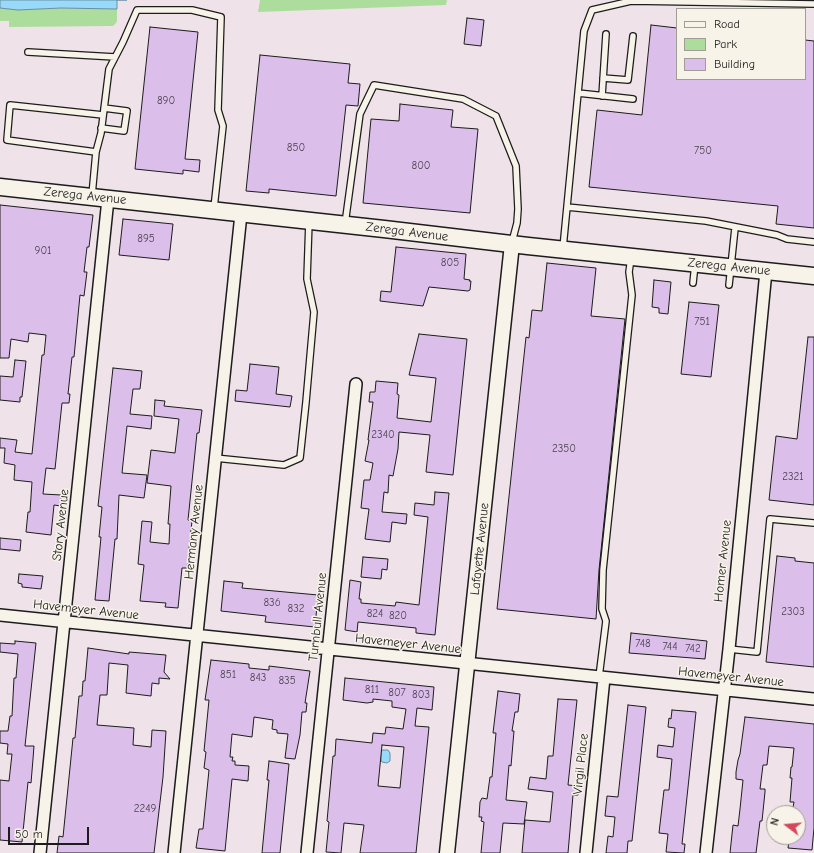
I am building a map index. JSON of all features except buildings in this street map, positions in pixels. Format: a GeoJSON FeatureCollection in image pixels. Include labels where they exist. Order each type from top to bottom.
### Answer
{"type":"FeatureCollection","features":[{"type":"Feature","properties":{"kind":"main road","name":"Zerega Avenue"},"geometry":{"type":"LineString","coordinates":[[0,187],[563,250],[814,276]]}},
{"type":"Feature","properties":{"kind":"street","name":"Story Avenue"},"geometry":{"type":"LineString","coordinates":[[40,853],[108,199]]}},
{"type":"Feature","properties":{"kind":"street","name":"Hermany Avenue"},"geometry":{"type":"LineString","coordinates":[[174,853],[241,214]]}},
{"type":"Feature","properties":{"kind":"street","name":"Lafayette Avenue"},"geometry":{"type":"LineString","coordinates":[[447,853],[512,244]]}},
{"type":"Feature","properties":{"kind":"street","name":"Homer Avenue"},"geometry":{"type":"LineString","coordinates":[[706,853],[766,271]]}},
{"type":"Feature","properties":{"kind":"street","name":"Turnbull Avenue"},"geometry":{"type":"LineString","coordinates":[[307,853],[356,384]]}},
{"type":"Feature","properties":{"kind":"street","name":"Havemeyer Avenue"},"geometry":{"type":"LineString","coordinates":[[0,615],[814,700]]}},
{"type":"Feature","properties":{"kind":"street","name":"Virgil Place"},"geometry":{"type":"LineString","coordinates":[[586,853],[601,678]]}},
{"type":"Feature","properties":{"kind":"lane"},"geometry":{"type":"LineString","coordinates":[[563,250],[584,31],[592,10],[631,1],[814,4]]}},
{"type":"Feature","properties":{"kind":"lane"},"geometry":{"type":"LineString","coordinates":[[92,197],[96,152],[101,128],[109,69],[137,10],[192,10],[220,17],[218,110],[223,126],[214,211]]}},
{"type":"Feature","properties":{"kind":"lane"},"geometry":{"type":"LineString","coordinates":[[602,96],[606,34]]}},
{"type":"Feature","properties":{"kind":"lane"},"geometry":{"type":"LineString","coordinates":[[603,78],[628,80],[633,36]]}},
{"type":"Feature","properties":{"kind":"lane"},"geometry":{"type":"LineString","coordinates":[[28,52],[115,57]]}},
{"type":"Feature","properties":{"kind":"lane"},"geometry":{"type":"LineString","coordinates":[[345,225],[360,114],[374,84],[463,99],[496,116],[516,166],[518,223],[512,244]]}},
{"type":"Feature","properties":{"kind":"lane"},"geometry":{"type":"LineString","coordinates":[[578,93],[633,99]]}},
{"type":"Feature","properties":{"kind":"lane"},"geometry":{"type":"LineString","coordinates":[[96,152],[7,140],[10,105],[103,115]]}},
{"type":"Feature","properties":{"kind":"lane"},"geometry":{"type":"LineString","coordinates":[[101,128],[124,130],[126,111],[104,108]]}},
{"type":"Feature","properties":{"kind":"lane"},"geometry":{"type":"LineString","coordinates":[[567,207],[706,221],[735,228],[777,235],[787,239],[814,242]]}},
{"type":"Feature","properties":{"kind":"lane"},"geometry":{"type":"LineString","coordinates":[[215,458],[284,465],[300,458],[314,312],[307,279],[309,221]]}},
{"type":"Feature","properties":{"kind":"lane"},"geometry":{"type":"LineString","coordinates":[[729,285],[735,228]]}},
{"type":"Feature","properties":{"kind":"lane"},"geometry":{"type":"LineString","coordinates":[[601,678],[606,621],[602,609],[603,570],[632,295],[629,279],[631,257]]}},
{"type":"Feature","properties":{"kind":"lane"},"geometry":{"type":"LineString","coordinates":[[693,283],[695,264]]}},
{"type":"Feature","properties":{"kind":"lane"},"geometry":{"type":"LineString","coordinates":[[728,649],[757,652],[770,519],[814,523]]}},
{"type":"Feature","properties":{"kind":"green space"},"geometry":{"type":"Polygon","coordinates":[[[260,0],[447,0],[446,5],[258,12],[260,0]]]}},
{"type":"Feature","properties":{"kind":"green space"},"geometry":{"type":"Polygon","coordinates":[[[0,8],[18,10],[61,8],[117,9],[117,21],[113,26],[9,27],[9,21],[0,21],[0,8]]]}},
{"type":"Feature","properties":{"kind":"water"},"geometry":{"type":"Polygon","coordinates":[[[0,0],[117,0],[117,9],[61,8],[18,10],[0,8],[0,0]]]}},
{"type":"Feature","properties":{"kind":"water"},"geometry":{"type":"Polygon","coordinates":[[[383,750],[388,750],[390,753],[390,761],[387,763],[382,762],[381,760],[381,752],[383,750]]]}}]}
